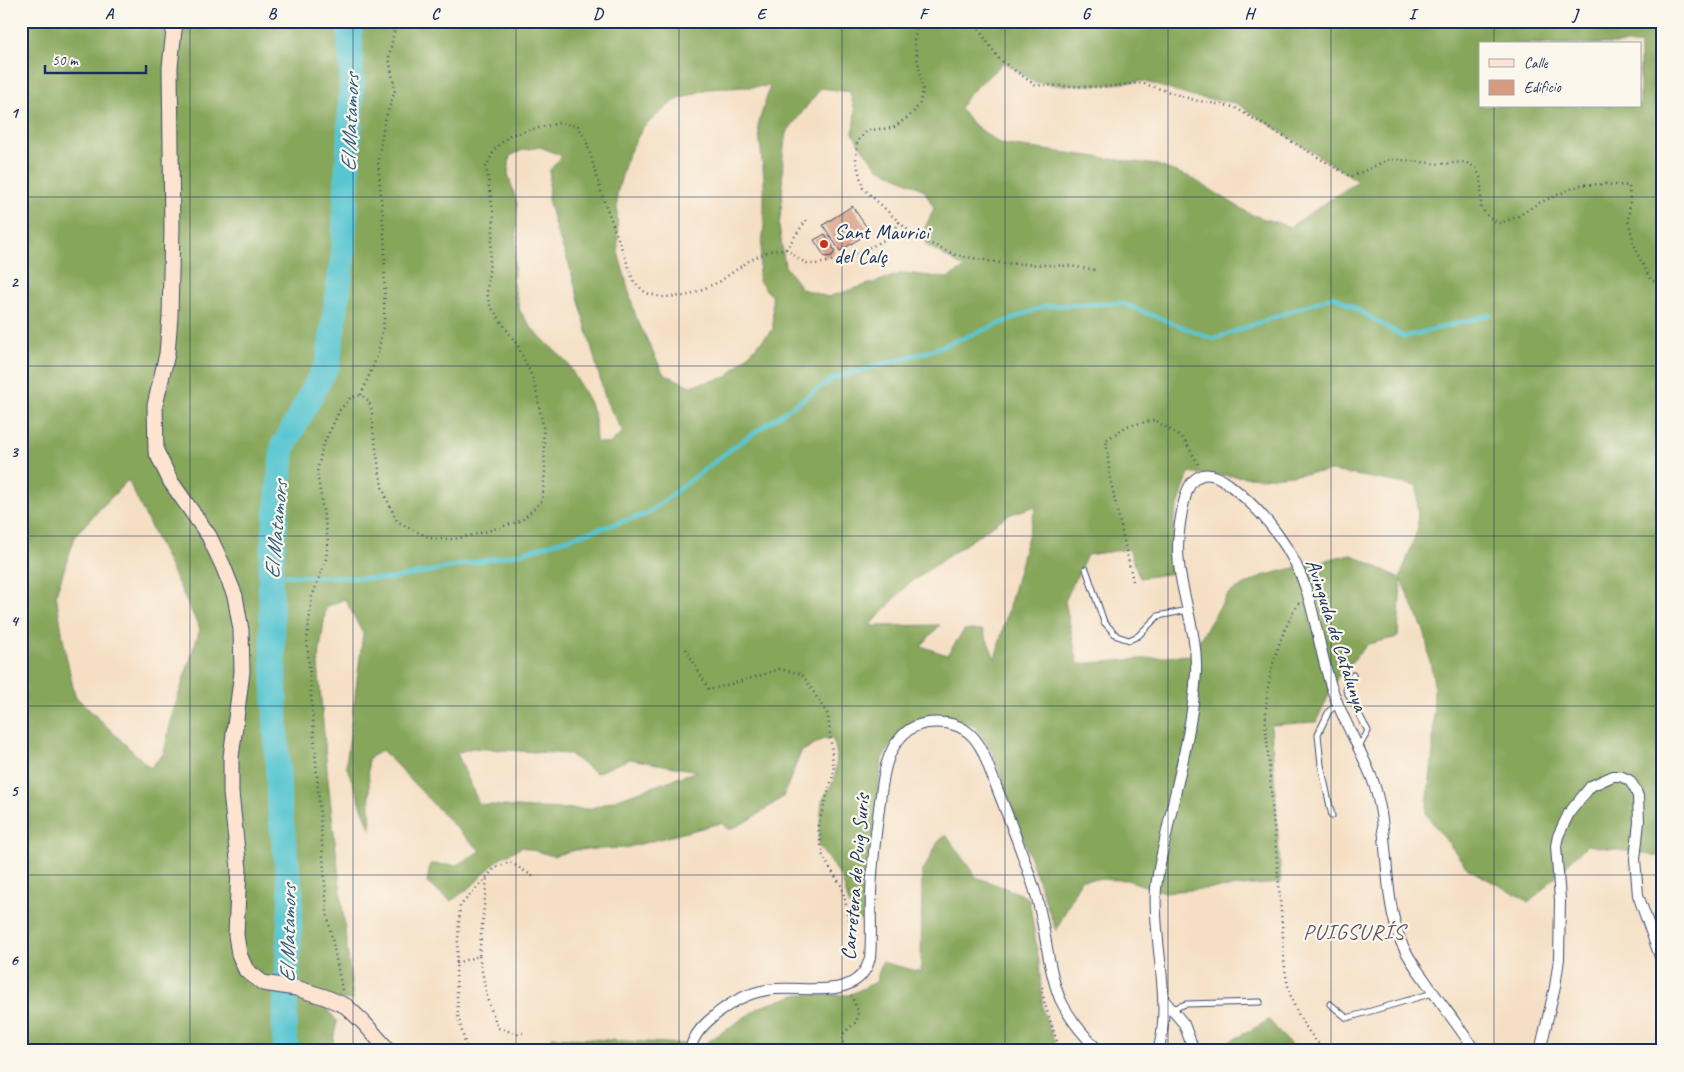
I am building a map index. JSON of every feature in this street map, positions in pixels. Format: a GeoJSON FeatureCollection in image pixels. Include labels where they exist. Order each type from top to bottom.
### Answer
{"type":"FeatureCollection","features":[{"type":"Feature","properties":{"kind":"street"},"geometry":{"type":"LineString","coordinates":[[175,21],[170,67],[172,228],[170,317],[167,354],[155,405],[156,451],[171,482],[209,536],[224,566],[235,596],[241,630],[242,672],[231,757],[231,792],[239,869],[236,935],[239,954],[246,970],[263,983],[296,988],[346,1006],[389,1051]]}},
{"type":"Feature","properties":{"kind":"street"},"geometry":{"type":"LineString","coordinates":[[1158,1051],[1162,1030],[1163,999],[1156,922],[1156,888],[1161,854],[1188,738],[1196,660],[1179,566],[1178,542],[1189,486],[1197,477],[1203,474]]}},
{"type":"Feature","properties":{"kind":"street","name":"Avinguda de Catalunya"},"geometry":{"type":"LineString","coordinates":[[1203,474],[1217,476],[1250,502],[1286,547],[1302,576],[1326,670],[1338,705],[1370,773],[1379,804],[1394,919],[1407,954],[1475,1051]]}},
{"type":"Feature","properties":{"kind":"street","name":"Carretera de Puig Surís"},"geometry":{"type":"LineString","coordinates":[[690,1051],[693,1039],[706,1022],[740,998],[769,989],[828,988],[846,984],[856,980],[866,970],[870,958],[871,882],[876,826],[884,775],[890,752],[900,738],[912,728],[919,724],[937,722],[964,728],[978,742],[983,752],[1025,862],[1042,915],[1053,975],[1061,1000],[1071,1018],[1099,1051]]}},
{"type":"Feature","properties":{"kind":"street"},"geometry":{"type":"LineString","coordinates":[[1540,1051],[1555,987],[1559,959],[1560,906],[1556,846],[1558,836],[1568,813],[1591,786],[1613,776],[1620,776],[1629,780],[1638,796],[1640,806],[1635,859],[1638,895],[1663,965]]}},
{"type":"Feature","properties":{"kind":"street"},"geometry":{"type":"LineString","coordinates":[[1163,999],[1184,1024],[1194,1051]]}},
{"type":"Feature","properties":{"kind":"lane"},"geometry":{"type":"LineString","coordinates":[[1086,569],[1104,622],[1117,636],[1129,640],[1138,636],[1158,616],[1188,610]]}},
{"type":"Feature","properties":{"kind":"lane"},"geometry":{"type":"LineString","coordinates":[[1353,675],[1346,690],[1368,730],[1358,747]]}},
{"type":"Feature","properties":{"kind":"lane"},"geometry":{"type":"LineString","coordinates":[[1332,816],[1321,765],[1318,734],[1329,711],[1338,705]]}},
{"type":"Feature","properties":{"kind":"lane"},"geometry":{"type":"LineString","coordinates":[[1330,1004],[1347,1018],[1434,993]]}},
{"type":"Feature","properties":{"kind":"lane"},"geometry":{"type":"LineString","coordinates":[[1172,1009],[1186,1004],[1260,1002]]}},
{"type":"Feature","properties":{"kind":"path"},"geometry":{"type":"LineString","coordinates":[[361,395],[378,354],[384,321],[385,248],[378,161],[384,123],[395,90],[388,57],[396,21]]}},
{"type":"Feature","properties":{"kind":"path"},"geometry":{"type":"LineString","coordinates":[[920,21],[914,38],[923,90],[920,103],[912,114],[893,128],[868,130],[857,141],[856,161],[863,188],[916,237],[956,255],[1000,263],[1070,266],[1095,270]]}},
{"type":"Feature","properties":{"kind":"path"},"geometry":{"type":"LineString","coordinates":[[973,21],[999,59],[1035,85],[1102,87],[1142,83],[1194,100],[1234,107],[1351,177],[1390,159],[1441,164],[1465,162],[1476,168],[1481,179],[1481,207],[1488,217],[1499,223],[1517,217],[1538,204],[1580,185],[1605,184],[1629,186],[1630,204],[1628,221],[1637,253],[1651,280],[1663,285]]}},
{"type":"Feature","properties":{"kind":"path"},"geometry":{"type":"LineString","coordinates":[[361,395],[368,400],[372,412],[382,487],[388,504],[398,521],[409,528],[433,539],[454,539],[521,521],[542,501],[545,470],[544,443],[534,381],[518,346],[490,304],[487,292],[494,218],[486,167],[495,149],[510,135],[559,123],[578,126],[586,140],[602,195],[634,282],[646,293],[661,297],[686,296],[719,282],[750,260],[770,252],[786,249],[812,264],[843,258],[890,236],[899,222]]}},
{"type":"Feature","properties":{"kind":"path"},"geometry":{"type":"LineString","coordinates":[[786,249],[807,219]]}},
{"type":"Feature","properties":{"kind":"path"},"geometry":{"type":"LineString","coordinates":[[346,1006],[327,912],[307,639],[312,596],[326,559],[328,541],[318,472],[324,444],[340,410],[350,398],[361,395]]}},
{"type":"Feature","properties":{"kind":"path"},"geometry":{"type":"LineString","coordinates":[[1133,581],[1110,478],[1106,440],[1127,426],[1155,420],[1184,439],[1203,474]]}},
{"type":"Feature","properties":{"kind":"path"},"geometry":{"type":"LineString","coordinates":[[1307,592],[1290,618],[1282,637],[1272,670],[1265,712],[1283,936],[1284,971],[1291,998],[1306,1029],[1325,1051]]}},
{"type":"Feature","properties":{"kind":"path"},"geometry":{"type":"LineString","coordinates":[[686,649],[709,690],[779,669],[802,674],[828,715],[834,772],[818,826],[823,857],[842,887],[851,928],[870,935]]}},
{"type":"Feature","properties":{"kind":"path"},"geometry":{"type":"LineString","coordinates":[[467,1051],[458,1016],[456,963],[460,906],[495,868],[510,862],[534,877]]}},
{"type":"Feature","properties":{"kind":"path"},"geometry":{"type":"LineString","coordinates":[[487,876],[479,956],[488,1001],[498,1028],[518,1034],[523,1033]]}},
{"type":"Feature","properties":{"kind":"path"},"geometry":{"type":"LineString","coordinates":[[456,963],[479,956]]}},
{"type":"Feature","properties":{"kind":"path"},"geometry":{"type":"LineString","coordinates":[[846,984],[858,1011],[857,1021],[843,1034],[842,1041],[849,1051]]}},
{"type":"Feature","properties":{"kind":"green space"},"geometry":{"type":"Polygon","coordinates":[[[21,21],[1663,21],[1663,857],[1587,845],[1530,902],[1468,869],[1426,814],[1433,752],[1434,684],[1425,633],[1401,580],[1398,637],[1368,644],[1337,678],[1316,722],[1271,725],[1281,883],[1164,892],[1127,880],[1081,879],[1056,931],[993,753],[974,725],[942,717],[907,725],[882,758],[863,921],[853,918],[842,879],[818,845],[822,801],[835,778],[837,755],[833,739],[823,739],[801,752],[783,797],[751,819],[729,830],[721,823],[625,848],[575,850],[553,856],[522,847],[500,858],[472,886],[451,901],[427,883],[430,864],[456,865],[481,851],[462,834],[382,750],[368,759],[371,831],[346,765],[363,634],[345,599],[326,607],[318,664],[328,780],[353,1000],[316,997],[337,1021],[331,1051],[21,1051],[21,21]],[[1004,62],[969,94],[960,108],[972,123],[1000,144],[1157,165],[1190,177],[1250,214],[1290,227],[1358,181],[1236,103],[1193,97],[1143,81],[1102,85],[1058,85],[1034,82],[1004,62]],[[770,86],[707,89],[674,101],[643,127],[627,157],[617,194],[618,252],[636,317],[663,373],[690,386],[727,377],[773,329],[772,297],[758,280],[764,226],[764,178],[758,125],[770,86]],[[821,88],[786,133],[779,226],[785,266],[802,289],[828,297],[904,273],[947,278],[965,268],[926,245],[924,230],[934,208],[924,190],[877,167],[860,146],[853,133],[855,111],[850,92],[821,88]],[[540,147],[523,150],[510,156],[508,173],[517,204],[513,283],[520,311],[534,331],[567,362],[589,401],[595,418],[596,442],[609,444],[623,432],[606,401],[569,264],[556,230],[548,199],[550,170],[562,156],[540,147]],[[1332,471],[1262,478],[1189,473],[1174,517],[1174,573],[1140,578],[1129,549],[1087,555],[1065,601],[1078,664],[1190,655],[1228,594],[1262,576],[1350,554],[1400,578],[1418,528],[1417,486],[1332,471]],[[128,480],[76,534],[56,594],[75,696],[150,768],[164,753],[173,712],[200,629],[128,480]],[[1036,506],[1008,515],[908,584],[870,626],[940,625],[921,646],[947,655],[964,630],[983,630],[995,659],[1036,506]],[[472,748],[457,753],[479,804],[530,808],[589,809],[697,771],[630,759],[596,773],[569,754],[472,748]]]}},
{"type":"Feature","properties":{"kind":"green space"},"geometry":{"type":"Polygon","coordinates":[[[946,835],[976,877],[1021,894],[1029,899],[1039,962],[1043,1012],[1058,1051],[548,1051],[552,1037],[703,1045],[760,1007],[799,994],[849,995],[876,982],[882,962],[921,972],[922,873],[938,842],[946,835]]]}},
{"type":"Feature","properties":{"kind":"green space"},"geometry":{"type":"Polygon","coordinates":[[[1269,1020],[1296,1051],[1224,1051],[1224,1045],[1269,1020]]]}},
{"type":"Feature","properties":{"kind":"building"},"geometry":{"type":"Polygon","coordinates":[[[852,206],[870,232],[840,251],[823,225],[852,206]]]}},
{"type":"Feature","properties":{"kind":"building","name":"Sant Maurici del Calç"},"geometry":{"type":"Polygon","coordinates":[[[825,234],[835,251],[832,256],[825,257],[814,240],[825,234]]]}},
{"type":"Feature","properties":{"kind":"waterway","name":"El Matamors"},"geometry":{"type":"LineString","coordinates":[[287,1051],[284,1034],[291,896],[279,803],[270,575],[283,447],[328,363],[343,258],[352,78],[349,21]]}},
{"type":"Feature","properties":{"kind":"waterway"},"geometry":{"type":"LineString","coordinates":[[270,575],[390,579],[522,553],[647,514],[735,446],[834,378],[927,352],[1045,306],[1121,303],[1213,339],[1334,296],[1404,337],[1490,315]]}},
{"type":"Feature","properties":{"kind":"place","name":"Sant Maurici del Calç"},"geometry":{"type":"Point","coordinates":[824,244]}},
{"type":"Feature","properties":{"kind":"district","name":"PUIGSURÍS"},"geometry":{"type":"Point","coordinates":[1354,931]}}]}
